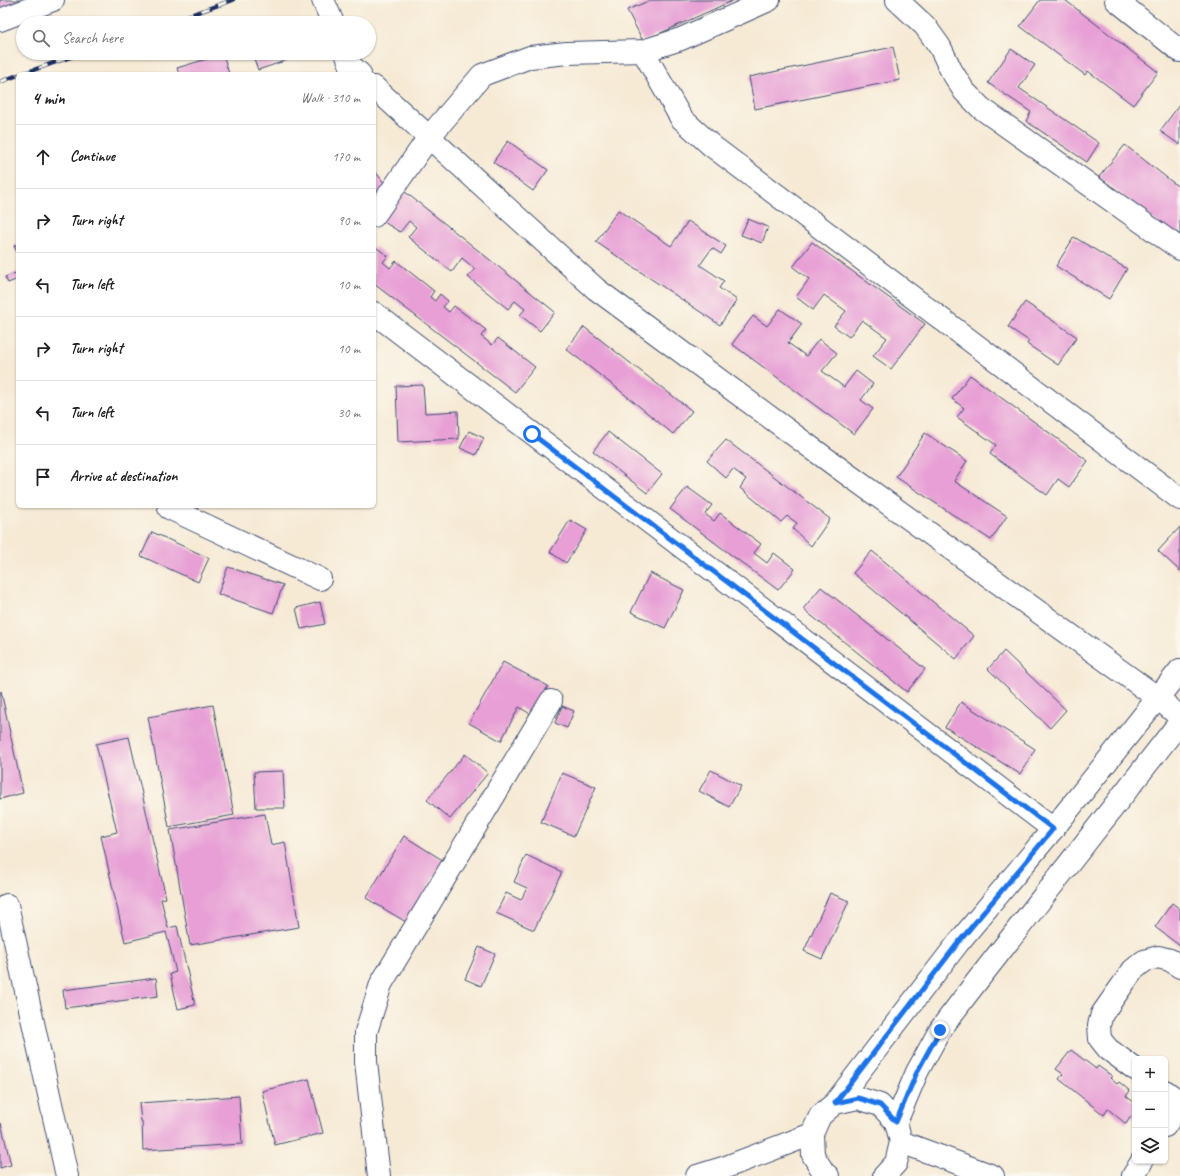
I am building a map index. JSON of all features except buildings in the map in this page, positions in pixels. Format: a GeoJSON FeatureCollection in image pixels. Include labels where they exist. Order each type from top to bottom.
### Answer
{"type":"FeatureCollection","features":[{"type":"Feature","properties":{"kind":"street"},"geometry":{"type":"LineString","coordinates":[[0,20],[53,0]]}},
{"type":"Feature","properties":{"kind":"street"},"geometry":{"type":"LineString","coordinates":[[323,0],[330,16]]}},
{"type":"Feature","properties":{"kind":"street"},"geometry":{"type":"LineString","coordinates":[[376,213],[429,137],[482,75],[530,57],[567,53],[643,51],[681,39],[769,0]]}},
{"type":"Feature","properties":{"kind":"street"},"geometry":{"type":"LineString","coordinates":[[897,0],[925,26],[940,47],[951,70],[964,91],[981,108],[1180,249]]}},
{"type":"Feature","properties":{"kind":"street"},"geometry":{"type":"LineString","coordinates":[[1116,0],[1180,51]]}},
{"type":"Feature","properties":{"kind":"street"},"geometry":{"type":"LineString","coordinates":[[643,51],[681,118],[712,146],[1180,499]]}},
{"type":"Feature","properties":{"kind":"street"},"geometry":{"type":"LineString","coordinates":[[349,60],[351,66],[358,72]]}},
{"type":"Feature","properties":{"kind":"street"},"geometry":{"type":"LineString","coordinates":[[376,89],[596,289],[836,466],[1158,698],[1180,717]]}},
{"type":"Feature","properties":{"kind":"street"},"geometry":{"type":"LineString","coordinates":[[376,315],[544,444],[1053,829]]}},
{"type":"Feature","properties":{"kind":"street"},"geometry":{"type":"LineString","coordinates":[[170,508],[320,579]]}},
{"type":"Feature","properties":{"kind":"street"},"geometry":{"type":"LineString","coordinates":[[828,1176],[824,1173],[813,1155],[812,1134],[820,1116],[835,1103],[958,943],[1053,829],[1180,670]]}},
{"type":"Feature","properties":{"kind":"street"},"geometry":{"type":"LineString","coordinates":[[379,1176],[366,1062],[366,1032],[381,984],[551,702]]}},
{"type":"Feature","properties":{"kind":"street"},"geometry":{"type":"LineString","coordinates":[[884,1176],[896,1163],[898,1132],[917,1072],[940,1030],[1180,722]]}},
{"type":"Feature","properties":{"kind":"street"},"geometry":{"type":"LineString","coordinates":[[7,905],[67,1176]]}},
{"type":"Feature","properties":{"kind":"street"},"geometry":{"type":"LineString","coordinates":[[1132,1067],[1108,1049],[1100,1039],[1099,1025],[1102,1014],[1133,970],[1144,961],[1158,957],[1170,960],[1180,966]]}},
{"type":"Feature","properties":{"kind":"street"},"geometry":{"type":"LineString","coordinates":[[1166,1092],[1180,1102],[1168,1121]]}},
{"type":"Feature","properties":{"kind":"street"},"geometry":{"type":"LineString","coordinates":[[835,1103],[858,1098],[880,1105],[898,1132],[993,1176]]}},
{"type":"Feature","properties":{"kind":"street"},"geometry":{"type":"LineString","coordinates":[[697,1176],[726,1167],[812,1134]]}},
{"type":"Feature","properties":{"kind":"street"},"geometry":{"type":"LineString","coordinates":[[1133,1176],[1140,1164]]}},
{"type":"Feature","properties":{"kind":"railway"},"geometry":{"type":"LineString","coordinates":[[187,16],[233,0]]}},
{"type":"Feature","properties":{"kind":"railway"},"geometry":{"type":"LineString","coordinates":[[28,72],[62,60]]}},
{"type":"Feature","properties":{"kind":"railway"},"geometry":{"type":"LineString","coordinates":[[0,82],[16,76]]}},
{"type":"Feature","properties":{"kind":"route"},"geometry":{"type":"LineString","coordinates":[[532,434],[1053,829],[958,943],[835,1103],[858,1098],[880,1105],[896,1122],[917,1072],[940,1030]]}}]}
